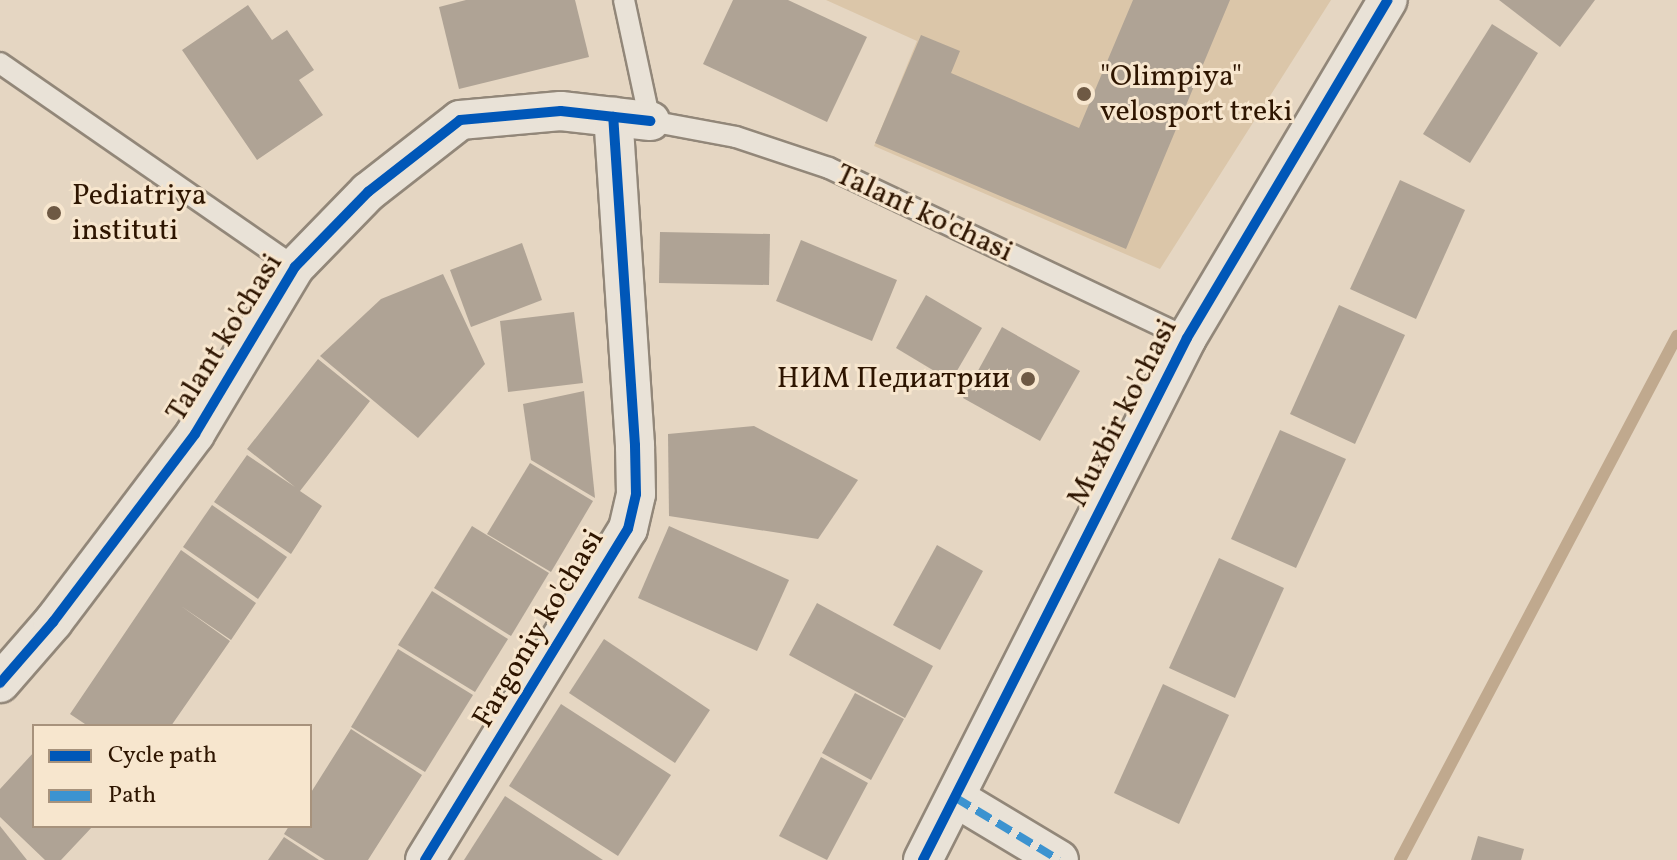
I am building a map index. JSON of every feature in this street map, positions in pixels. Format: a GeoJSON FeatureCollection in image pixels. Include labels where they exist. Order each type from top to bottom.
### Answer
{"type":"FeatureCollection","features":[{"type":"Feature","properties":{"kind":"street","name":"Muxbir ko'chasi"},"geometry":{"type":"LineString","coordinates":[[923,860],[1187,338],[1388,0]]}},
{"type":"Feature","properties":{"kind":"street","name":"Talant ko'chasi"},"geometry":{"type":"LineString","coordinates":[[0,683],[195,434],[295,267],[368,192],[460,120],[561,111],[650,121]]}},
{"type":"Feature","properties":{"kind":"street","name":"Fargoniy ko'chasi"},"geometry":{"type":"LineString","coordinates":[[425,860],[628,529],[636,494],[635,445],[613,117]]}},
{"type":"Feature","properties":{"kind":"street"},"geometry":{"type":"LineString","coordinates":[[956,798],[1059,860]]}},
{"type":"Feature","properties":{"kind":"lane"},"geometry":{"type":"LineString","coordinates":[[624,0],[650,121]]}},
{"type":"Feature","properties":{"kind":"lane"},"geometry":{"type":"LineString","coordinates":[[0,63],[295,267]]}},
{"type":"Feature","properties":{"kind":"lane","name":"Talant ko'chasi"},"geometry":{"type":"LineString","coordinates":[[650,121],[736,137],[829,168],[1187,338]]}},
{"type":"Feature","properties":{"kind":"shaded area","name":"\"Olimpiya\" velosport treki"},"geometry":{"type":"Polygon","coordinates":[[[826,0],[1331,0],[1160,269],[874,146],[917,41],[826,0]]]}},
{"type":"Feature","properties":{"kind":"building"},"geometry":{"type":"Polygon","coordinates":[[[466,0],[575,0],[589,57],[459,89],[439,7],[466,0]]]}},
{"type":"Feature","properties":{"kind":"building"},"geometry":{"type":"Polygon","coordinates":[[[733,0],[788,0],[867,37],[827,122],[703,64],[733,0]]]}},
{"type":"Feature","properties":{"kind":"building"},"geometry":{"type":"Polygon","coordinates":[[[1133,0],[1230,0],[1126,249],[875,143],[921,35],[960,51],[951,73],[1079,128],[1133,0]]]}},
{"type":"Feature","properties":{"kind":"building"},"geometry":{"type":"Polygon","coordinates":[[[1499,0],[1595,0],[1560,47],[1499,0]]]}},
{"type":"Feature","properties":{"kind":"building"},"geometry":{"type":"Polygon","coordinates":[[[248,5],[272,40],[287,30],[314,70],[299,80],[323,115],[257,160],[182,50],[248,5]]]}},
{"type":"Feature","properties":{"kind":"building"},"geometry":{"type":"Polygon","coordinates":[[[1492,24],[1538,53],[1470,163],[1423,134],[1492,24]]]}},
{"type":"Feature","properties":{"kind":"building"},"geometry":{"type":"Polygon","coordinates":[[[1400,180],[1465,210],[1416,319],[1350,289],[1400,180]]]}},
{"type":"Feature","properties":{"kind":"building"},"geometry":{"type":"Polygon","coordinates":[[[660,232],[770,234],[769,285],[659,283],[660,232]]]}},
{"type":"Feature","properties":{"kind":"building"},"geometry":{"type":"Polygon","coordinates":[[[801,240],[897,280],[872,341],[776,301],[801,240]]]}},
{"type":"Feature","properties":{"kind":"building"},"geometry":{"type":"Polygon","coordinates":[[[522,243],[542,300],[471,327],[450,270],[522,243]]]}},
{"type":"Feature","properties":{"kind":"building"},"geometry":{"type":"Polygon","coordinates":[[[443,274],[485,364],[418,438],[320,356],[381,299],[443,274]]]}},
{"type":"Feature","properties":{"kind":"building"},"geometry":{"type":"Polygon","coordinates":[[[926,295],[982,328],[951,381],[896,348],[926,295]]]}},
{"type":"Feature","properties":{"kind":"building"},"geometry":{"type":"Polygon","coordinates":[[[1339,305],[1405,335],[1355,444],[1290,414],[1339,305]]]}},
{"type":"Feature","properties":{"kind":"building"},"geometry":{"type":"Polygon","coordinates":[[[574,312],[583,383],[508,392],[500,321],[574,312]]]}},
{"type":"Feature","properties":{"kind":"building"},"geometry":{"type":"Polygon","coordinates":[[[1002,327],[1080,371],[1040,441],[963,398],[1002,327]]]}},
{"type":"Feature","properties":{"kind":"building"},"geometry":{"type":"Polygon","coordinates":[[[318,359],[370,401],[300,491],[322,506],[291,554],[214,502],[247,455],[295,487],[247,449],[318,359]]]}},
{"type":"Feature","properties":{"kind":"building"},"geometry":{"type":"Polygon","coordinates":[[[584,391],[595,498],[531,460],[523,404],[584,391]]]}},
{"type":"Feature","properties":{"kind":"building"},"geometry":{"type":"Polygon","coordinates":[[[754,426],[858,480],[818,539],[669,516],[668,434],[754,426]]]}},
{"type":"Feature","properties":{"kind":"building"},"geometry":{"type":"Polygon","coordinates":[[[1280,430],[1346,459],[1296,568],[1231,539],[1280,430]]]}},
{"type":"Feature","properties":{"kind":"building"},"geometry":{"type":"Polygon","coordinates":[[[530,463],[593,501],[551,572],[487,534],[530,463]]]}},
{"type":"Feature","properties":{"kind":"building"},"geometry":{"type":"Polygon","coordinates":[[[212,505],[287,557],[258,599],[183,547],[212,505]]]}},
{"type":"Feature","properties":{"kind":"building"},"geometry":{"type":"Polygon","coordinates":[[[472,526],[549,573],[511,636],[434,588],[472,526]]]}},
{"type":"Feature","properties":{"kind":"building"},"geometry":{"type":"Polygon","coordinates":[[[669,526],[789,580],[757,651],[638,598],[669,526]]]}},
{"type":"Feature","properties":{"kind":"building"},"geometry":{"type":"Polygon","coordinates":[[[937,545],[983,571],[940,650],[893,625],[937,545]]]}},
{"type":"Feature","properties":{"kind":"building"},"geometry":{"type":"Polygon","coordinates":[[[181,550],[256,603],[231,640],[181,606],[230,641],[172,724],[85,724],[70,714],[181,550]]]}},
{"type":"Feature","properties":{"kind":"building"},"geometry":{"type":"Polygon","coordinates":[[[1219,558],[1284,588],[1235,698],[1169,668],[1219,558]]]}},
{"type":"Feature","properties":{"kind":"building"},"geometry":{"type":"Polygon","coordinates":[[[432,591],[508,639],[475,692],[398,645],[432,591]]]}},
{"type":"Feature","properties":{"kind":"building"},"geometry":{"type":"Polygon","coordinates":[[[817,603],[933,666],[905,718],[789,655],[817,603]]]}},
{"type":"Feature","properties":{"kind":"building"},"geometry":{"type":"Polygon","coordinates":[[[604,639],[710,710],[675,763],[569,693],[604,639]]]}},
{"type":"Feature","properties":{"kind":"building"},"geometry":{"type":"Polygon","coordinates":[[[398,649],[473,695],[425,772],[351,727],[398,649]]]}},
{"type":"Feature","properties":{"kind":"building"},"geometry":{"type":"Polygon","coordinates":[[[1163,684],[1229,715],[1179,824],[1114,793],[1163,684]]]}},
{"type":"Feature","properties":{"kind":"building"},"geometry":{"type":"Polygon","coordinates":[[[855,693],[904,719],[871,780],[822,753],[855,693]]]}},
{"type":"Feature","properties":{"kind":"building"},"geometry":{"type":"Polygon","coordinates":[[[561,704],[671,775],[618,856],[509,786],[561,704]]]}},
{"type":"Feature","properties":{"kind":"building"},"geometry":{"type":"Polygon","coordinates":[[[351,729],[422,775],[368,860],[325,860],[284,834],[288,828],[312,828],[312,791],[351,729]]]}},
{"type":"Feature","properties":{"kind":"building"},"geometry":{"type":"Polygon","coordinates":[[[32,754],[32,828],[91,828],[61,860],[45,860],[0,817],[0,789],[32,754]]]}},
{"type":"Feature","properties":{"kind":"building"},"geometry":{"type":"Polygon","coordinates":[[[821,757],[868,783],[827,860],[779,836],[821,757]]]}},
{"type":"Feature","properties":{"kind":"building"},"geometry":{"type":"Polygon","coordinates":[[[505,796],[603,860],[464,860],[505,796]]]}},
{"type":"Feature","properties":{"kind":"building"},"geometry":{"type":"Polygon","coordinates":[[[0,826],[27,860],[0,860],[0,826]]]}},
{"type":"Feature","properties":{"kind":"building"},"geometry":{"type":"Polygon","coordinates":[[[1478,836],[1524,849],[1521,860],[1471,860],[1478,836]]]}},
{"type":"Feature","properties":{"kind":"building"},"geometry":{"type":"Polygon","coordinates":[[[284,837],[319,860],[268,860],[284,837]]]}},
{"type":"Feature","properties":{"kind":"waterway"},"geometry":{"type":"LineString","coordinates":[[1400,860],[1677,336]]}},
{"type":"Feature","properties":{"kind":"marked path"},"geometry":{"type":"LineString","coordinates":[[956,798],[1059,860]]}},
{"type":"Feature","properties":{"kind":"cycle path"},"geometry":{"type":"LineString","coordinates":[[923,860],[1187,338],[1388,0]]}},
{"type":"Feature","properties":{"kind":"cycle path"},"geometry":{"type":"LineString","coordinates":[[0,683],[53,622],[195,434],[295,267],[368,192],[460,120],[561,111],[650,121]]}},
{"type":"Feature","properties":{"kind":"cycle path"},"geometry":{"type":"LineString","coordinates":[[425,860],[628,529],[636,494],[635,445],[613,117]]}},
{"type":"Feature","properties":{"kind":"place","name":"\"Olimpiya\" velosport treki"},"geometry":{"type":"Point","coordinates":[1084,94]}},
{"type":"Feature","properties":{"kind":"place","name":"Pediatriya instituti"},"geometry":{"type":"Point","coordinates":[54,213]}},
{"type":"Feature","properties":{"kind":"place","name":"НИМ Педиатрии"},"geometry":{"type":"Point","coordinates":[1028,379]}}]}
